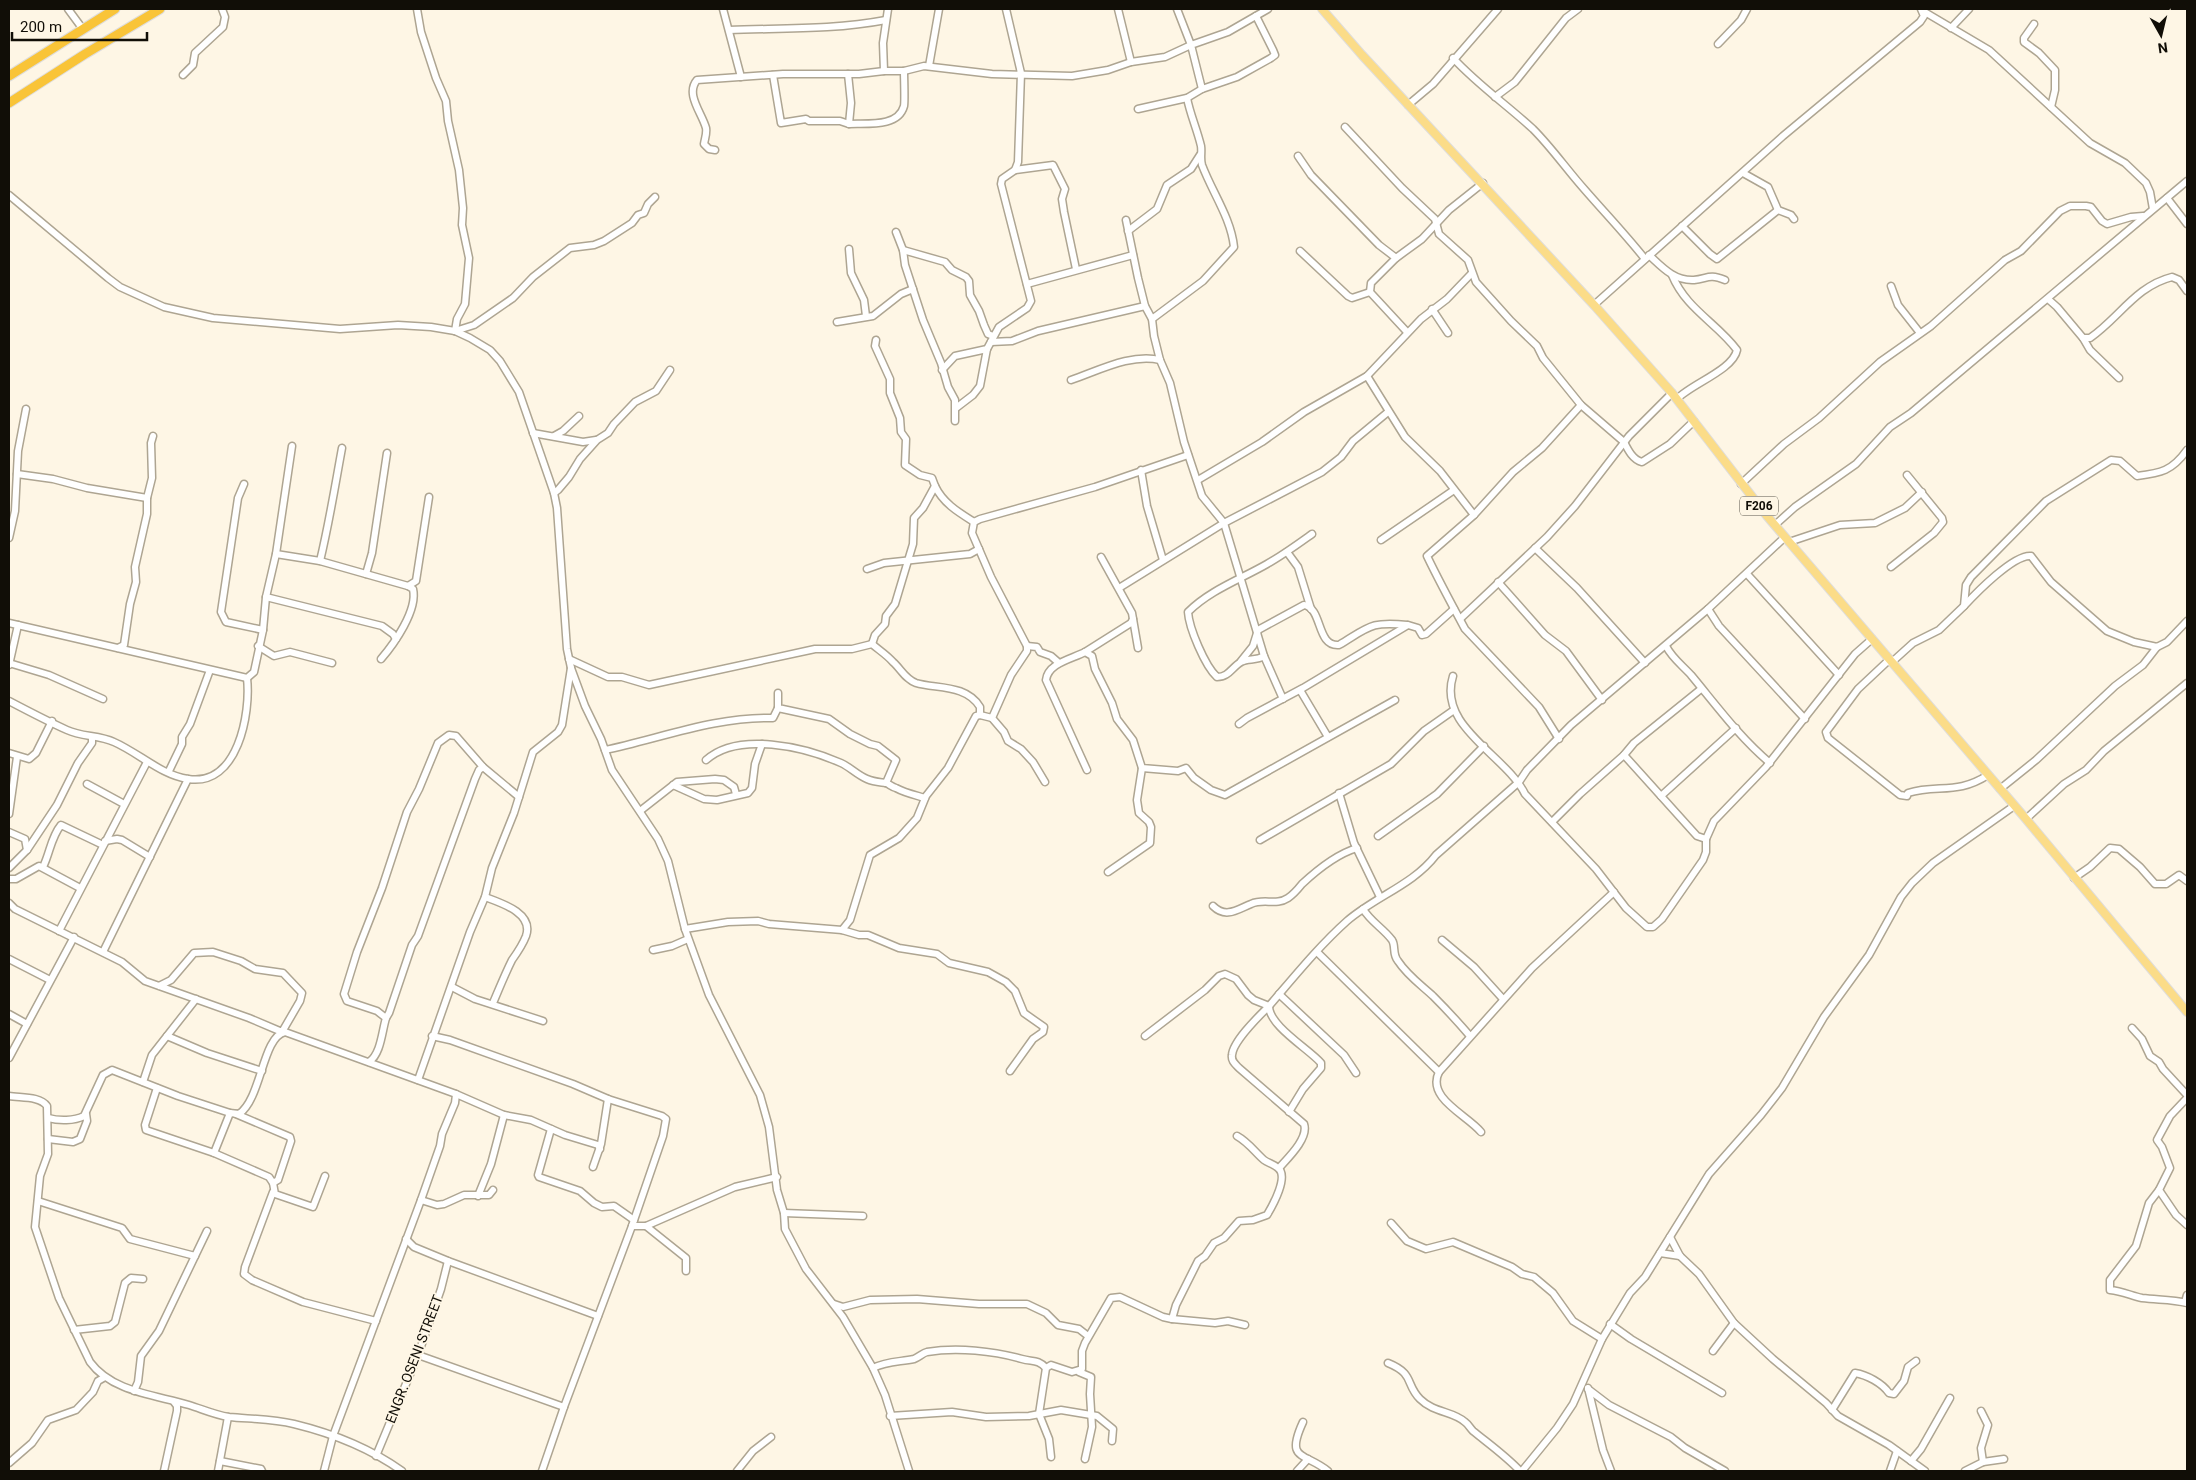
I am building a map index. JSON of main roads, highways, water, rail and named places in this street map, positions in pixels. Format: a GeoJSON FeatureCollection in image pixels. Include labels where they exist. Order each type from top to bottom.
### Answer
{"type":"FeatureCollection","features":[{"type":"Feature","properties":{"kind":"highway"},"geometry":{"type":"LineString","coordinates":[[9,76],[82,28],[115,9]]}},
{"type":"Feature","properties":{"kind":"highway"},"geometry":{"type":"LineString","coordinates":[[9,103],[84,54],[160,9]]}},
{"type":"Feature","properties":{"kind":"main road","name":"F206"},"geometry":{"type":"LineString","coordinates":[[1322,9],[1408,105],[1594,305],[1674,396],[1774,525],[2026,819],[2187,1012]]}}]}
